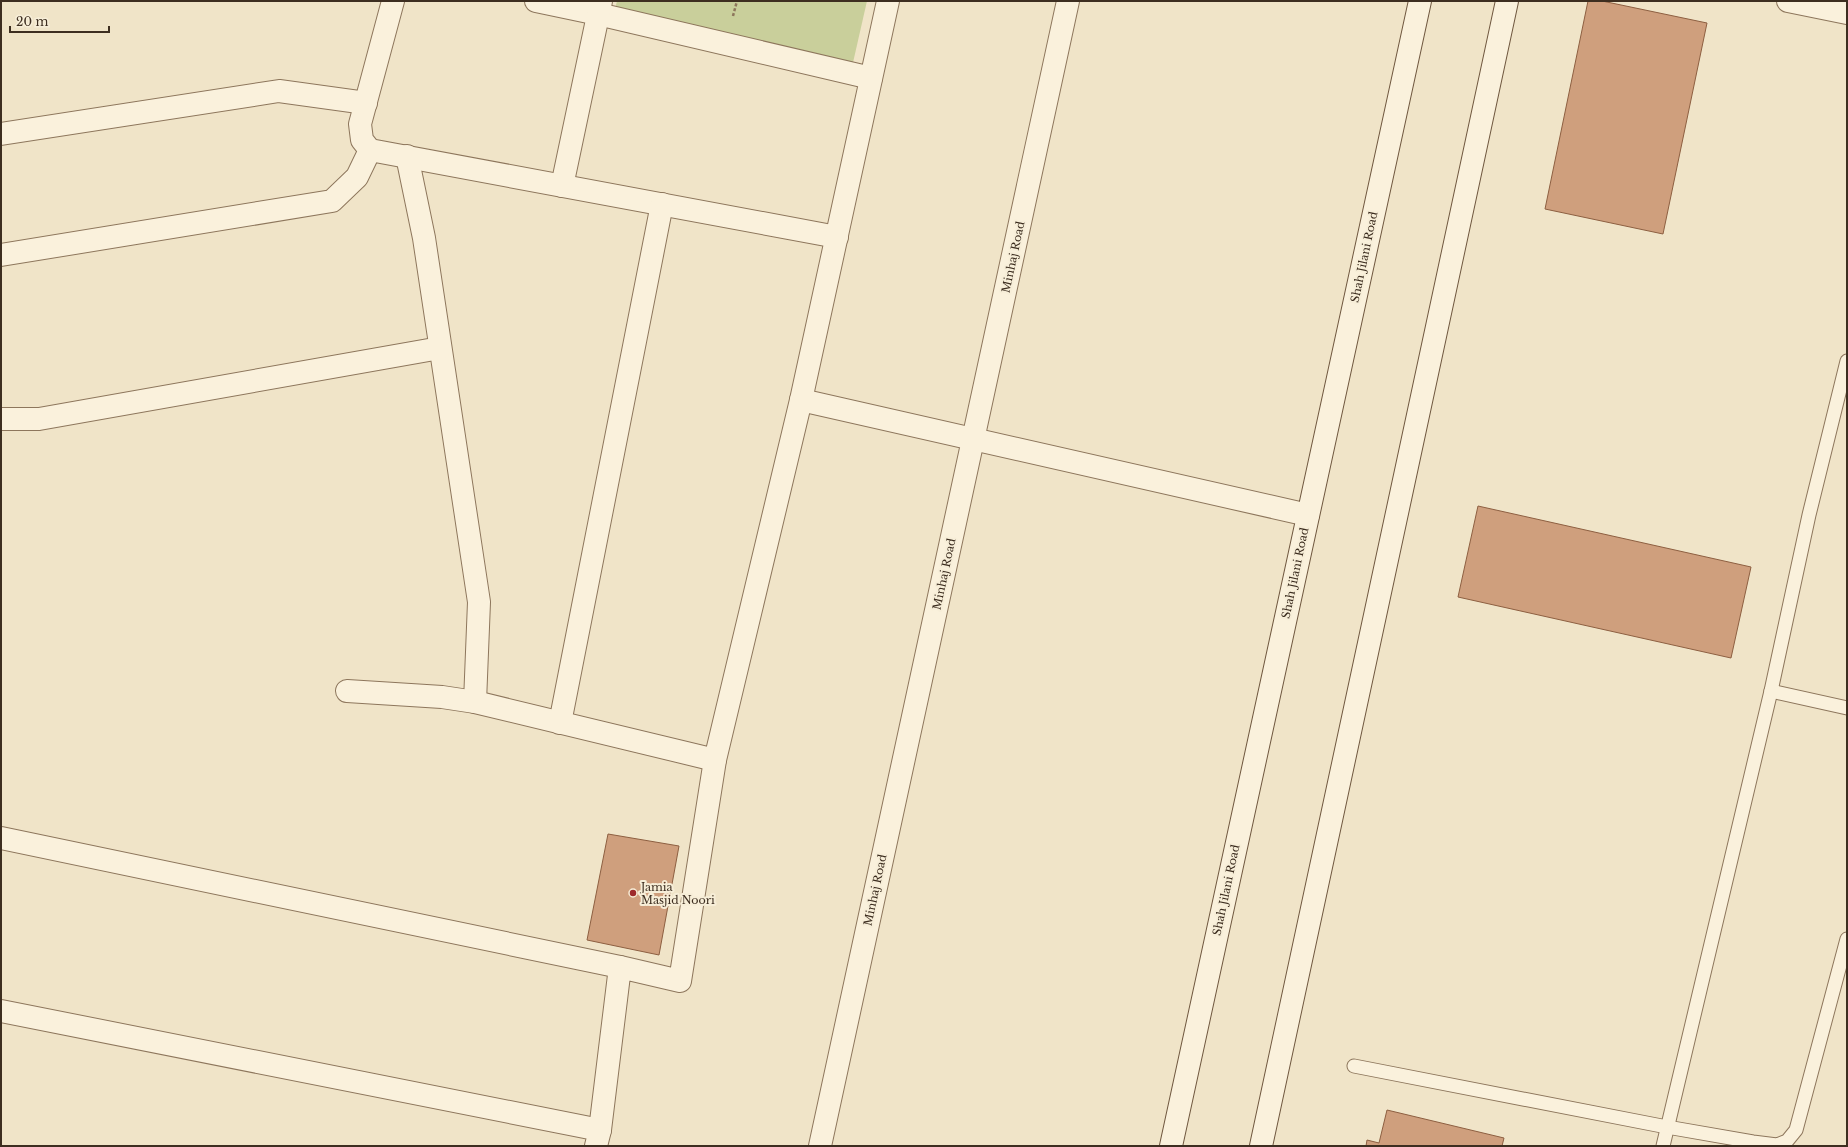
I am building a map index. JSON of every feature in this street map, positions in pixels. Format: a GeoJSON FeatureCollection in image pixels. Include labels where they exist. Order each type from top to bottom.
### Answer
{"type":"FeatureCollection","features":[{"type":"Feature","properties":{"kind":"street"},"geometry":{"type":"LineString","coordinates":[[393,1],[360,124],[362,140],[370,150],[837,237]]}},
{"type":"Feature","properties":{"kind":"street"},"geometry":{"type":"LineString","coordinates":[[536,1],[599,7],[871,78]]}},
{"type":"Feature","properties":{"kind":"street"},"geometry":{"type":"LineString","coordinates":[[1,838],[680,981],[715,760],[801,400],[888,1]]}},
{"type":"Feature","properties":{"kind":"street","name":"Minhaj Road"},"geometry":{"type":"LineString","coordinates":[[820,1146],[1068,1]]}},
{"type":"Feature","properties":{"kind":"street","name":"Shah Jilani Road"},"geometry":{"type":"LineString","coordinates":[[1171,1146],[1420,1]]}},
{"type":"Feature","properties":{"kind":"street"},"geometry":{"type":"LineString","coordinates":[[1261,1146],[1507,1]]}},
{"type":"Feature","properties":{"kind":"street"},"geometry":{"type":"LineString","coordinates":[[1788,1],[1847,13]]}},
{"type":"Feature","properties":{"kind":"street"},"geometry":{"type":"LineString","coordinates":[[562,186],[599,7]]}},
{"type":"Feature","properties":{"kind":"street"},"geometry":{"type":"LineString","coordinates":[[1,134],[279,91],[366,103]]}},
{"type":"Feature","properties":{"kind":"street"},"geometry":{"type":"LineString","coordinates":[[1,255],[332,201],[357,177],[370,150]]}},
{"type":"Feature","properties":{"kind":"street"},"geometry":{"type":"LineString","coordinates":[[407,156],[424,238],[479,602],[475,702]]}},
{"type":"Feature","properties":{"kind":"street"},"geometry":{"type":"LineString","coordinates":[[560,723],[662,204]]}},
{"type":"Feature","properties":{"kind":"street"},"geometry":{"type":"LineString","coordinates":[[1,419],[39,419],[440,348]]}},
{"type":"Feature","properties":{"kind":"street"},"geometry":{"type":"LineString","coordinates":[[801,400],[1308,515]]}},
{"type":"Feature","properties":{"kind":"street"},"geometry":{"type":"LineString","coordinates":[[347,691],[442,697],[475,702],[715,760]]}},
{"type":"Feature","properties":{"kind":"street"},"geometry":{"type":"LineString","coordinates":[[1,1011],[598,1138],[620,968]]}},
{"type":"Feature","properties":{"kind":"lane"},"geometry":{"type":"LineString","coordinates":[[1663,1146],[1771,690],[1809,514],[1847,361]]}},
{"type":"Feature","properties":{"kind":"lane"},"geometry":{"type":"LineString","coordinates":[[1771,690],[1847,708]]}},
{"type":"Feature","properties":{"kind":"lane"},"geometry":{"type":"LineString","coordinates":[[1354,1066],[1667,1127],[1777,1145],[1787,1141],[1796,1130],[1847,939]]}},
{"type":"Feature","properties":{"kind":"path"},"geometry":{"type":"LineString","coordinates":[[732,21],[737,1]]}},
{"type":"Feature","properties":{"kind":"green space"},"geometry":{"type":"Polygon","coordinates":[[[617,1],[867,1],[852,67],[614,13],[617,1]]]}},
{"type":"Feature","properties":{"kind":"building"},"geometry":{"type":"Polygon","coordinates":[[[1588,1],[1602,1],[1707,23],[1663,234],[1545,209],[1588,1]]]}},
{"type":"Feature","properties":{"kind":"building"},"geometry":{"type":"Polygon","coordinates":[[[1478,506],[1751,567],[1731,658],[1458,597],[1478,506]]]}},
{"type":"Feature","properties":{"kind":"building","name":"Jamia Masjid Noori"},"geometry":{"type":"Polygon","coordinates":[[[608,834],[679,846],[659,955],[587,940],[608,834]]]}},
{"type":"Feature","properties":{"kind":"building"},"geometry":{"type":"Polygon","coordinates":[[[1387,1110],[1504,1138],[1502,1146],[1366,1146],[1367,1140],[1379,1143],[1387,1110]]]}},
{"type":"Feature","properties":{"kind":"place","name":"Jamia Masjid Noori"},"geometry":{"type":"Point","coordinates":[633,893]}}]}
